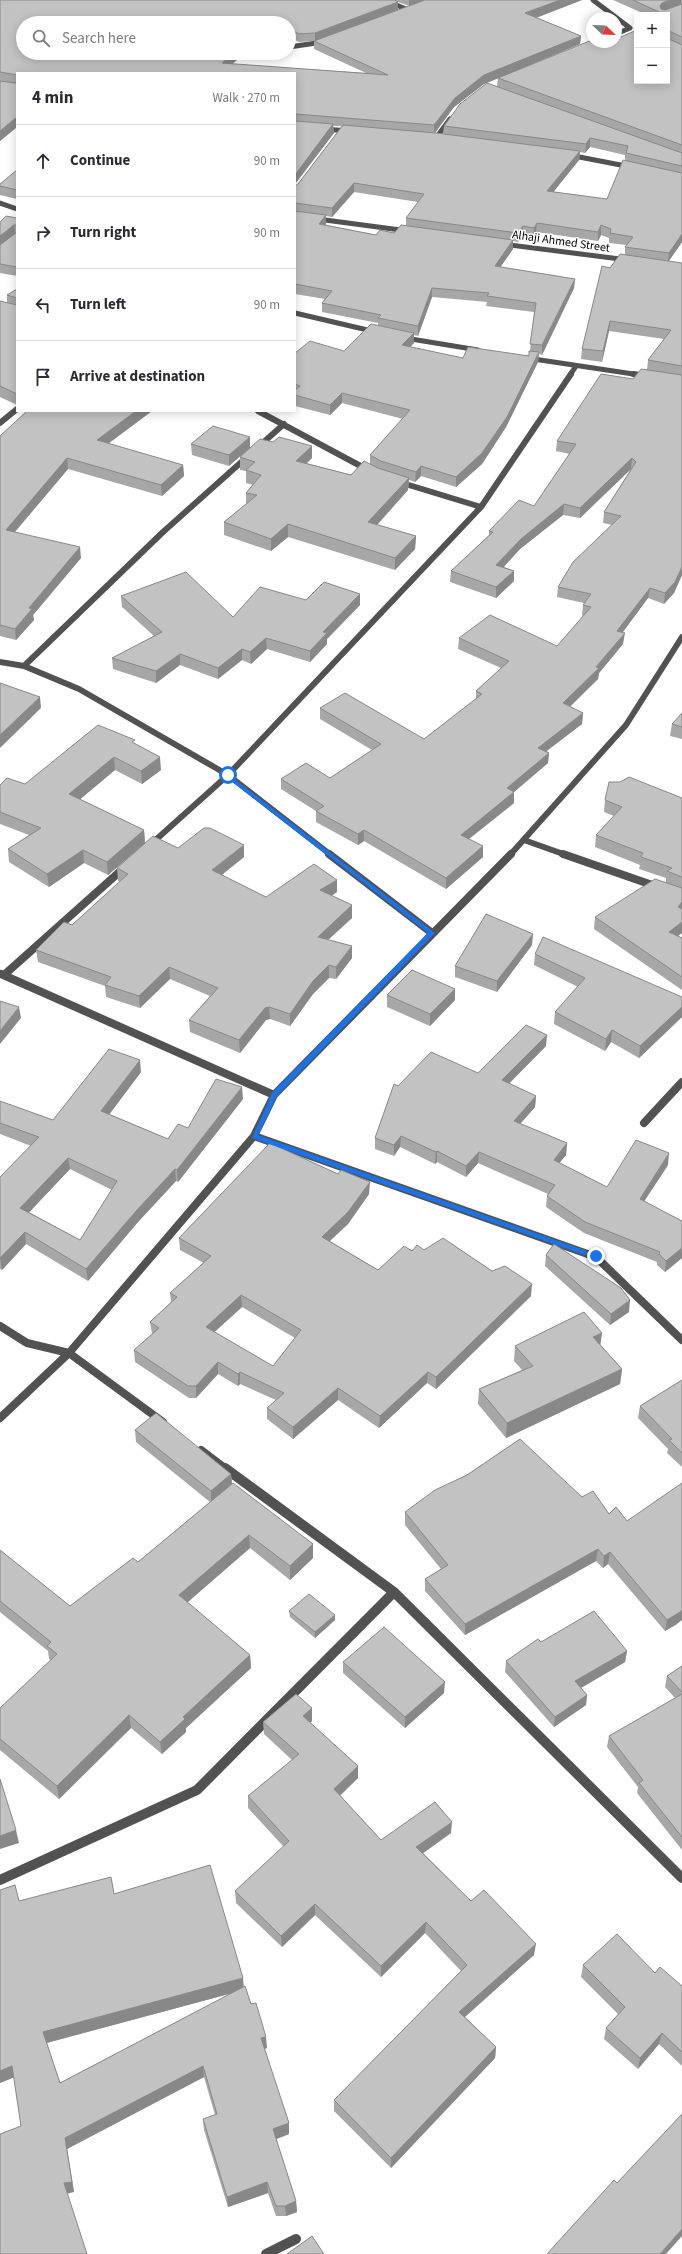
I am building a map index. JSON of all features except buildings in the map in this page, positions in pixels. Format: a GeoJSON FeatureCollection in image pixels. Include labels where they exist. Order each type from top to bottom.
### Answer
{"type":"FeatureCollection","features":[{"type":"Feature","properties":{"kind":"street"},"geometry":{"type":"LineString","coordinates":[[385,0],[408,10]]}},
{"type":"Feature","properties":{"kind":"street"},"geometry":{"type":"LineString","coordinates":[[593,0],[634,30]]}},
{"type":"Feature","properties":{"kind":"street"},"geometry":{"type":"LineString","coordinates":[[401,12],[415,7]]}},
{"type":"Feature","properties":{"kind":"street"},"geometry":{"type":"LineString","coordinates":[[622,31],[634,26]]}},
{"type":"Feature","properties":{"kind":"street"},"geometry":{"type":"LineString","coordinates":[[296,46],[316,44],[329,40]]}},
{"type":"Feature","properties":{"kind":"street"},"geometry":{"type":"LineString","coordinates":[[436,138],[453,116]]}},
{"type":"Feature","properties":{"kind":"street"},"geometry":{"type":"LineString","coordinates":[[318,128],[357,131]]}},
{"type":"Feature","properties":{"kind":"street"},"geometry":{"type":"LineString","coordinates":[[336,136],[341,130]]}},
{"type":"Feature","properties":{"kind":"street"},"geometry":{"type":"LineString","coordinates":[[428,137],[444,139]]}},
{"type":"Feature","properties":{"kind":"street"},"geometry":{"type":"LineString","coordinates":[[562,154],[638,169]]}},
{"type":"Feature","properties":{"kind":"street"},"geometry":{"type":"LineString","coordinates":[[0,203],[16,209]]}},
{"type":"Feature","properties":{"kind":"street"},"geometry":{"type":"LineString","coordinates":[[296,216],[414,232]]}},
{"type":"Feature","properties":{"kind":"street","name":"Alhaji Ahmed Street"},"geometry":{"type":"LineString","coordinates":[[492,242],[635,261]]}},
{"type":"Feature","properties":{"kind":"street"},"geometry":{"type":"LineString","coordinates":[[296,313],[380,333]]}},
{"type":"Feature","properties":{"kind":"street"},"geometry":{"type":"LineString","coordinates":[[395,336],[482,350]]}},
{"type":"Feature","properties":{"kind":"street"},"geometry":{"type":"LineString","coordinates":[[521,357],[652,377]]}},
{"type":"Feature","properties":{"kind":"street"},"geometry":{"type":"LineString","coordinates":[[146,849],[228,775],[481,507],[576,366]]}},
{"type":"Feature","properties":{"kind":"street"},"geometry":{"type":"LineString","coordinates":[[0,423],[16,410]]}},
{"type":"Feature","properties":{"kind":"street"},"geometry":{"type":"LineString","coordinates":[[260,412],[372,472]]}},
{"type":"Feature","properties":{"kind":"street"},"geometry":{"type":"LineString","coordinates":[[24,666],[163,532],[284,424]]}},
{"type":"Feature","properties":{"kind":"street"},"geometry":{"type":"LineString","coordinates":[[393,480],[481,507]]}},
{"type":"Feature","properties":{"kind":"street"},"geometry":{"type":"LineString","coordinates":[[0,1418],[69,1353],[254,1136],[274,1095],[524,840],[626,726],[682,637]]}},
{"type":"Feature","properties":{"kind":"street"},"geometry":{"type":"LineString","coordinates":[[0,662],[24,666],[79,689],[228,775],[432,933]]}},
{"type":"Feature","properties":{"kind":"street"},"geometry":{"type":"LineString","coordinates":[[524,840],[667,890]]}},
{"type":"Feature","properties":{"kind":"street"},"geometry":{"type":"LineString","coordinates":[[134,859],[2,974],[274,1095]]}},
{"type":"Feature","properties":{"kind":"street"},"geometry":{"type":"LineString","coordinates":[[644,1123],[682,1082]]}},
{"type":"Feature","properties":{"kind":"street"},"geometry":{"type":"LineString","coordinates":[[254,1136],[596,1256],[682,1340]]}},
{"type":"Feature","properties":{"kind":"street"},"geometry":{"type":"LineString","coordinates":[[0,1326],[27,1343],[69,1353],[171,1428]]}},
{"type":"Feature","properties":{"kind":"street"},"geometry":{"type":"LineString","coordinates":[[190,1442],[394,1592],[682,1878]]}},
{"type":"Feature","properties":{"kind":"street"},"geometry":{"type":"LineString","coordinates":[[0,1880],[197,1790],[394,1592]]}},
{"type":"Feature","properties":{"kind":"street"},"geometry":{"type":"LineString","coordinates":[[266,2254],[296,2239]]}},
{"type":"Feature","properties":{"kind":"route"},"geometry":{"type":"LineString","coordinates":[[228,775],[432,933],[274,1095],[254,1136],[596,1256]]}}]}
